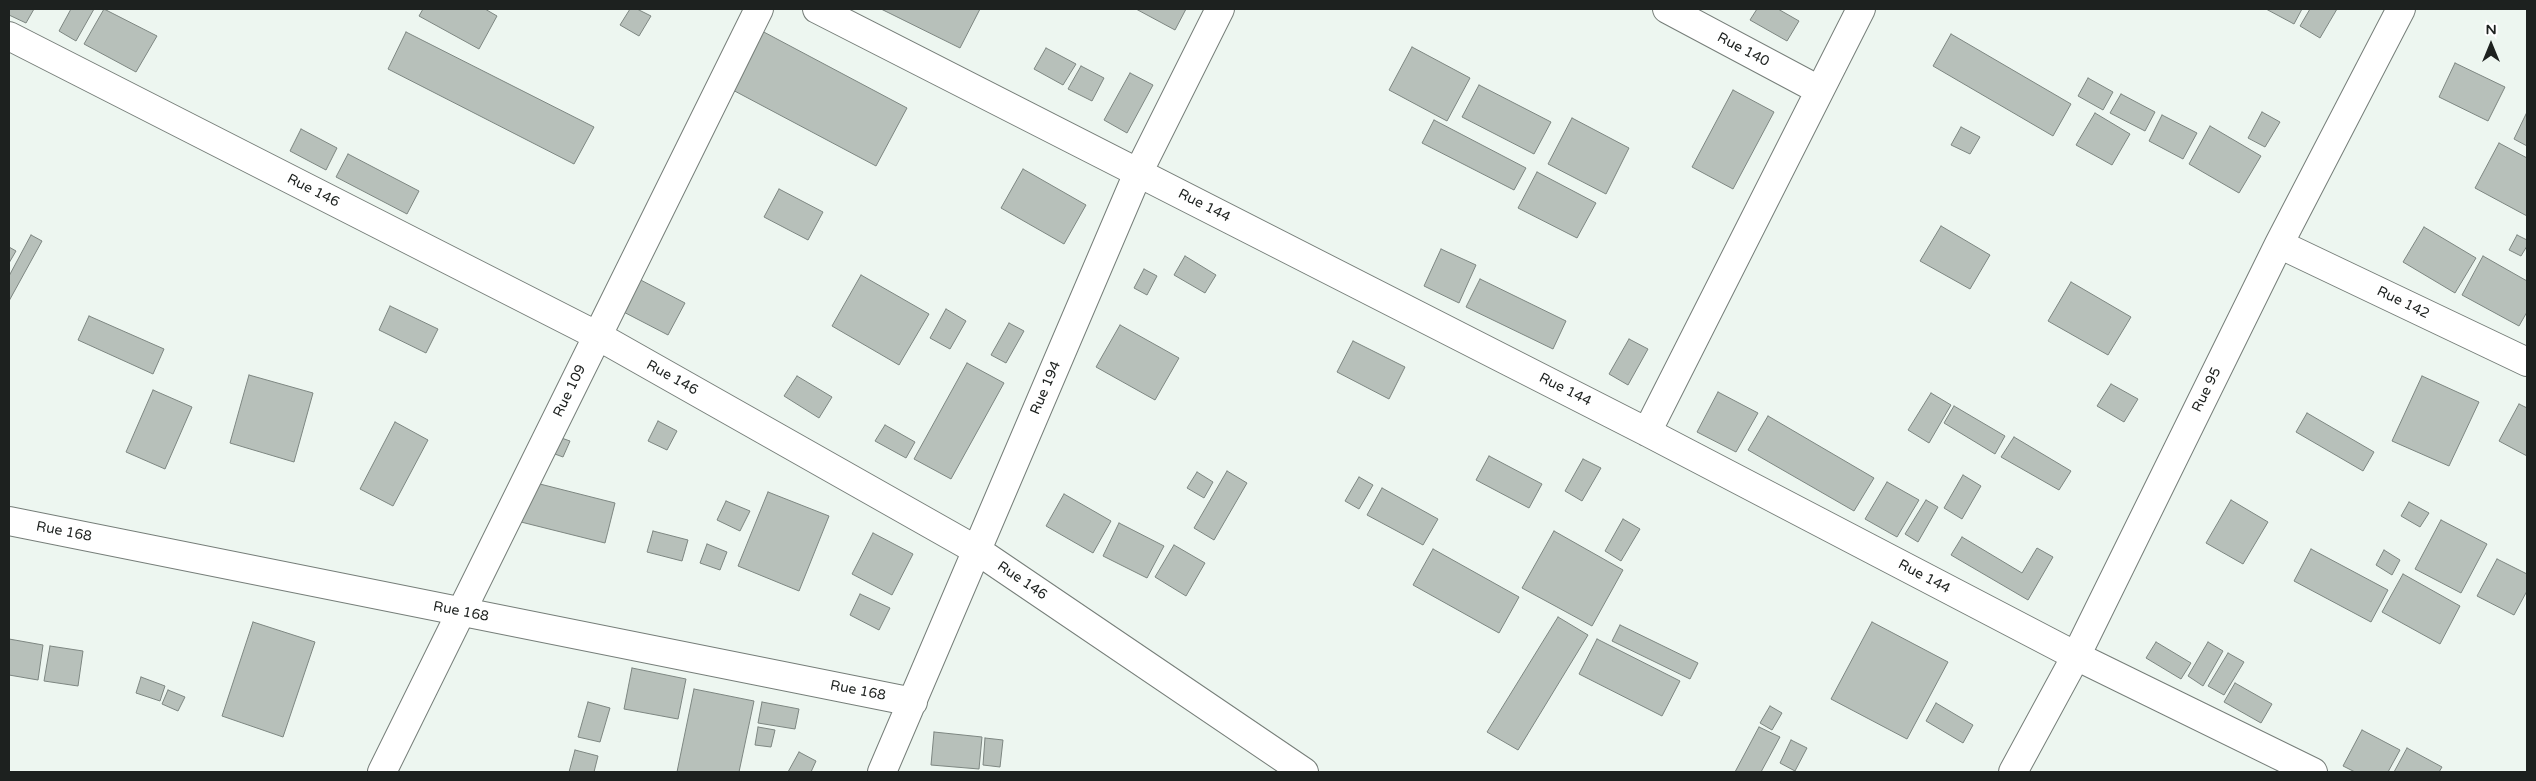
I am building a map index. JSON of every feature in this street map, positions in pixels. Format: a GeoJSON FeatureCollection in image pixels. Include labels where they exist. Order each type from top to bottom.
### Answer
{"type":"FeatureCollection","features":[{"type":"Feature","properties":{"kind":"street","name":"Rue 109"},"geometry":{"type":"LineString","coordinates":[[382,772],[759,9]]}},
{"type":"Feature","properties":{"kind":"street","name":"Rue 144"},"geometry":{"type":"LineString","coordinates":[[817,9],[1647,432],[2076,656],[2313,772]]}},
{"type":"Feature","properties":{"kind":"street","name":"Rue 194"},"geometry":{"type":"LineString","coordinates":[[882,772],[1138,173],[1220,9]]}},
{"type":"Feature","properties":{"kind":"street","name":"Rue 140"},"geometry":{"type":"LineString","coordinates":[[1667,9],[1820,90]]}},
{"type":"Feature","properties":{"kind":"street"},"geometry":{"type":"LineString","coordinates":[[1647,432],[1861,9]]}},
{"type":"Feature","properties":{"kind":"street","name":"Rue 95"},"geometry":{"type":"LineString","coordinates":[[2013,772],[2076,656],[2279,244],[2401,9]]}},
{"type":"Feature","properties":{"kind":"street","name":"Rue 146"},"geometry":{"type":"LineString","coordinates":[[9,36],[598,336],[978,551],[1304,772]]}},
{"type":"Feature","properties":{"kind":"street","name":"Rue 142"},"geometry":{"type":"LineString","coordinates":[[2279,244],[2527,362]]}},
{"type":"Feature","properties":{"kind":"street","name":"Rue 168"},"geometry":{"type":"LineString","coordinates":[[9,521],[912,702]]}},
{"type":"Feature","properties":{"kind":"building"},"geometry":{"type":"Polygon","coordinates":[[[9,9],[34,9],[26,23],[9,15],[9,9]]]}},
{"type":"Feature","properties":{"kind":"building"},"geometry":{"type":"Polygon","coordinates":[[[71,9],[94,9],[76,41],[59,31],[71,9]]]}},
{"type":"Feature","properties":{"kind":"building"},"geometry":{"type":"Polygon","coordinates":[[[104,9],[157,36],[136,72],[84,44],[104,9]]]}},
{"type":"Feature","properties":{"kind":"building"},"geometry":{"type":"Polygon","coordinates":[[[423,9],[485,9],[497,16],[479,49],[419,16],[423,9]]]}},
{"type":"Feature","properties":{"kind":"building"},"geometry":{"type":"Polygon","coordinates":[[[630,9],[637,9],[651,16],[639,36],[620,25],[630,9]]]}},
{"type":"Feature","properties":{"kind":"building"},"geometry":{"type":"Polygon","coordinates":[[[881,9],[980,9],[960,48],[881,9]]]}},
{"type":"Feature","properties":{"kind":"building"},"geometry":{"type":"Polygon","coordinates":[[[1136,9],[1186,9],[1175,30],[1136,9]]]}},
{"type":"Feature","properties":{"kind":"building"},"geometry":{"type":"Polygon","coordinates":[[[1757,9],[1778,9],[1799,21],[1787,41],[1750,20],[1757,9]]]}},
{"type":"Feature","properties":{"kind":"building"},"geometry":{"type":"Polygon","coordinates":[[[2266,9],[2302,9],[2294,24],[2266,9]]]}},
{"type":"Feature","properties":{"kind":"building"},"geometry":{"type":"Polygon","coordinates":[[[2310,9],[2337,9],[2320,38],[2300,26],[2310,9]]]}},
{"type":"Feature","properties":{"kind":"building"},"geometry":{"type":"Polygon","coordinates":[[[760,30],[907,108],[876,166],[729,88],[760,30]]]}},
{"type":"Feature","properties":{"kind":"building"},"geometry":{"type":"Polygon","coordinates":[[[406,32],[594,127],[574,164],[388,69],[406,32]]]}},
{"type":"Feature","properties":{"kind":"building"},"geometry":{"type":"Polygon","coordinates":[[[1951,34],[2071,104],[2053,136],[1933,66],[1951,34]]]}},
{"type":"Feature","properties":{"kind":"building"},"geometry":{"type":"Polygon","coordinates":[[[1412,47],[1470,78],[1447,121],[1389,90],[1412,47]]]}},
{"type":"Feature","properties":{"kind":"building"},"geometry":{"type":"Polygon","coordinates":[[[1046,48],[1076,64],[1063,85],[1034,69],[1046,48]]]}},
{"type":"Feature","properties":{"kind":"building"},"geometry":{"type":"Polygon","coordinates":[[[2455,63],[2505,87],[2488,121],[2439,97],[2455,63]]]}},
{"type":"Feature","properties":{"kind":"building"},"geometry":{"type":"Polygon","coordinates":[[[1081,66],[1104,78],[1092,101],[1068,89],[1081,66]]]}},
{"type":"Feature","properties":{"kind":"building"},"geometry":{"type":"Polygon","coordinates":[[[1130,73],[1153,85],[1127,133],[1104,120],[1130,73]]]}},
{"type":"Feature","properties":{"kind":"building"},"geometry":{"type":"Polygon","coordinates":[[[2088,78],[2113,92],[2103,110],[2078,96],[2088,78]]]}},
{"type":"Feature","properties":{"kind":"building"},"geometry":{"type":"Polygon","coordinates":[[[1479,85],[1551,122],[1534,154],[1462,117],[1479,85]]]}},
{"type":"Feature","properties":{"kind":"building"},"geometry":{"type":"Polygon","coordinates":[[[1733,90],[1774,112],[1733,189],[1692,167],[1733,90]]]}},
{"type":"Feature","properties":{"kind":"building"},"geometry":{"type":"Polygon","coordinates":[[[2121,94],[2155,112],[2145,131],[2110,113],[2121,94]]]}},
{"type":"Feature","properties":{"kind":"building"},"geometry":{"type":"Polygon","coordinates":[[[2262,112],[2280,122],[2265,147],[2248,138],[2262,112]]]}},
{"type":"Feature","properties":{"kind":"building"},"geometry":{"type":"Polygon","coordinates":[[[2527,112],[2527,146],[2514,139],[2527,112]]]}},
{"type":"Feature","properties":{"kind":"building"},"geometry":{"type":"Polygon","coordinates":[[[2095,113],[2130,134],[2112,165],[2076,145],[2095,113]]]}},
{"type":"Feature","properties":{"kind":"building"},"geometry":{"type":"Polygon","coordinates":[[[2162,115],[2197,133],[2183,159],[2149,141],[2162,115]]]}},
{"type":"Feature","properties":{"kind":"building"},"geometry":{"type":"Polygon","coordinates":[[[1572,118],[1629,148],[1606,194],[1548,164],[1572,118]]]}},
{"type":"Feature","properties":{"kind":"building"},"geometry":{"type":"Polygon","coordinates":[[[1434,120],[1526,168],[1514,190],[1422,143],[1434,120]]]}},
{"type":"Feature","properties":{"kind":"building"},"geometry":{"type":"Polygon","coordinates":[[[2210,126],[2261,156],[2239,193],[2189,164],[2210,126]]]}},
{"type":"Feature","properties":{"kind":"building"},"geometry":{"type":"Polygon","coordinates":[[[1961,127],[1980,137],[1970,154],[1951,145],[1961,127]]]}},
{"type":"Feature","properties":{"kind":"building"},"geometry":{"type":"Polygon","coordinates":[[[301,129],[337,148],[326,170],[290,151],[301,129]]]}},
{"type":"Feature","properties":{"kind":"building"},"geometry":{"type":"Polygon","coordinates":[[[2499,143],[2527,158],[2527,216],[2475,188],[2499,143]]]}},
{"type":"Feature","properties":{"kind":"building"},"geometry":{"type":"Polygon","coordinates":[[[348,154],[419,191],[407,214],[336,177],[348,154]]]}},
{"type":"Feature","properties":{"kind":"building"},"geometry":{"type":"Polygon","coordinates":[[[1023,169],[1086,205],[1064,244],[1001,208],[1023,169]]]}},
{"type":"Feature","properties":{"kind":"building"},"geometry":{"type":"Polygon","coordinates":[[[1537,172],[1596,203],[1577,238],[1518,208],[1537,172]]]}},
{"type":"Feature","properties":{"kind":"building"},"geometry":{"type":"Polygon","coordinates":[[[779,189],[823,212],[808,240],[764,217],[779,189]]]}},
{"type":"Feature","properties":{"kind":"building"},"geometry":{"type":"Polygon","coordinates":[[[1941,226],[1990,255],[1970,289],[1920,261],[1941,226]]]}},
{"type":"Feature","properties":{"kind":"building"},"geometry":{"type":"Polygon","coordinates":[[[2424,227],[2476,258],[2455,293],[2403,262],[2424,227]]]}},
{"type":"Feature","properties":{"kind":"building"},"geometry":{"type":"Polygon","coordinates":[[[31,235],[42,241],[9,301],[9,276],[31,235]]]}},
{"type":"Feature","properties":{"kind":"building"},"geometry":{"type":"Polygon","coordinates":[[[2517,235],[2527,240],[2527,246],[2521,256],[2509,250],[2517,235]]]}},
{"type":"Feature","properties":{"kind":"building"},"geometry":{"type":"Polygon","coordinates":[[[9,247],[16,251],[9,263],[9,247]]]}},
{"type":"Feature","properties":{"kind":"building"},"geometry":{"type":"Polygon","coordinates":[[[1441,249],[1476,265],[1459,303],[1424,286],[1441,249]]]}},
{"type":"Feature","properties":{"kind":"building"},"geometry":{"type":"Polygon","coordinates":[[[1185,256],[1216,275],[1205,293],[1174,275],[1185,256]]]}},
{"type":"Feature","properties":{"kind":"building"},"geometry":{"type":"Polygon","coordinates":[[[2483,256],[2527,281],[2527,312],[2519,326],[2462,295],[2483,256]]]}},
{"type":"Feature","properties":{"kind":"building"},"geometry":{"type":"Polygon","coordinates":[[[1144,269],[1157,276],[1147,295],[1134,288],[1144,269]]]}},
{"type":"Feature","properties":{"kind":"building"},"geometry":{"type":"Polygon","coordinates":[[[631,275],[685,303],[668,335],[614,307],[631,275]]]}},
{"type":"Feature","properties":{"kind":"building"},"geometry":{"type":"Polygon","coordinates":[[[861,275],[929,314],[899,365],[832,326],[861,275]]]}},
{"type":"Feature","properties":{"kind":"building"},"geometry":{"type":"Polygon","coordinates":[[[1480,279],[1566,321],[1553,349],[1466,307],[1480,279]]]}},
{"type":"Feature","properties":{"kind":"building"},"geometry":{"type":"Polygon","coordinates":[[[2071,282],[2131,317],[2108,355],[2048,321],[2071,282]]]}},
{"type":"Feature","properties":{"kind":"building"},"geometry":{"type":"Polygon","coordinates":[[[390,306],[438,329],[426,353],[379,330],[390,306]]]}},
{"type":"Feature","properties":{"kind":"building"},"geometry":{"type":"Polygon","coordinates":[[[946,309],[966,321],[950,349],[930,338],[946,309]]]}},
{"type":"Feature","properties":{"kind":"building"},"geometry":{"type":"Polygon","coordinates":[[[89,316],[164,349],[153,374],[78,340],[89,316]]]}},
{"type":"Feature","properties":{"kind":"building"},"geometry":{"type":"Polygon","coordinates":[[[1009,323],[1024,331],[1006,363],[991,355],[1009,323]]]}},
{"type":"Feature","properties":{"kind":"building"},"geometry":{"type":"Polygon","coordinates":[[[1120,325],[1179,358],[1155,400],[1096,367],[1120,325]]]}},
{"type":"Feature","properties":{"kind":"building"},"geometry":{"type":"Polygon","coordinates":[[[1629,339],[1648,349],[1628,385],[1609,374],[1629,339]]]}},
{"type":"Feature","properties":{"kind":"building"},"geometry":{"type":"Polygon","coordinates":[[[1353,341],[1405,367],[1389,399],[1337,372],[1353,341]]]}},
{"type":"Feature","properties":{"kind":"building"},"geometry":{"type":"Polygon","coordinates":[[[967,363],[1004,383],[951,479],[914,459],[967,363]]]}},
{"type":"Feature","properties":{"kind":"building"},"geometry":{"type":"Polygon","coordinates":[[[249,375],[313,393],[294,462],[230,443],[249,375]]]}},
{"type":"Feature","properties":{"kind":"building"},"geometry":{"type":"Polygon","coordinates":[[[797,376],[832,397],[819,418],[784,396],[797,376]]]}},
{"type":"Feature","properties":{"kind":"building"},"geometry":{"type":"Polygon","coordinates":[[[2422,376],[2479,402],[2449,466],[2392,441],[2422,376]]]}},
{"type":"Feature","properties":{"kind":"building"},"geometry":{"type":"Polygon","coordinates":[[[2111,384],[2138,399],[2124,422],[2097,406],[2111,384]]]}},
{"type":"Feature","properties":{"kind":"building"},"geometry":{"type":"Polygon","coordinates":[[[153,390],[192,407],[165,469],[126,452],[153,390]]]}},
{"type":"Feature","properties":{"kind":"building"},"geometry":{"type":"Polygon","coordinates":[[[1718,392],[1758,413],[1736,452],[1697,432],[1718,392]]]}},
{"type":"Feature","properties":{"kind":"building"},"geometry":{"type":"Polygon","coordinates":[[[1931,393],[1951,405],[1929,443],[1908,430],[1931,393]]]}},
{"type":"Feature","properties":{"kind":"building"},"geometry":{"type":"Polygon","coordinates":[[[2519,404],[2527,408],[2527,456],[2499,441],[2519,404]]]}},
{"type":"Feature","properties":{"kind":"building"},"geometry":{"type":"Polygon","coordinates":[[[1954,406],[2005,436],[1995,454],[1944,423],[1954,406]]]}},
{"type":"Feature","properties":{"kind":"building"},"geometry":{"type":"Polygon","coordinates":[[[2307,413],[2374,452],[2363,471],[2296,432],[2307,413]]]}},
{"type":"Feature","properties":{"kind":"building"},"geometry":{"type":"Polygon","coordinates":[[[1768,416],[1874,478],[1854,511],[1748,450],[1768,416]]]}},
{"type":"Feature","properties":{"kind":"building"},"geometry":{"type":"Polygon","coordinates":[[[658,421],[677,431],[667,450],[648,441],[658,421]]]}},
{"type":"Feature","properties":{"kind":"building"},"geometry":{"type":"Polygon","coordinates":[[[395,422],[428,440],[393,506],[360,489],[395,422]]]}},
{"type":"Feature","properties":{"kind":"building"},"geometry":{"type":"Polygon","coordinates":[[[885,425],[915,442],[906,458],[875,441],[885,425]]]}},
{"type":"Feature","properties":{"kind":"building"},"geometry":{"type":"Polygon","coordinates":[[[550,434],[570,441],[563,457],[544,450],[550,434]]]}},
{"type":"Feature","properties":{"kind":"building"},"geometry":{"type":"Polygon","coordinates":[[[2014,437],[2071,471],[2059,490],[2001,457],[2014,437]]]}},
{"type":"Feature","properties":{"kind":"building"},"geometry":{"type":"Polygon","coordinates":[[[1489,456],[1542,484],[1529,508],[1476,480],[1489,456]]]}},
{"type":"Feature","properties":{"kind":"building"},"geometry":{"type":"Polygon","coordinates":[[[1583,459],[1601,468],[1582,501],[1565,491],[1583,459]]]}},
{"type":"Feature","properties":{"kind":"building"},"geometry":{"type":"Polygon","coordinates":[[[1227,471],[1247,483],[1214,540],[1194,528],[1227,471]]]}},
{"type":"Feature","properties":{"kind":"building"},"geometry":{"type":"Polygon","coordinates":[[[1197,472],[1213,482],[1204,498],[1187,488],[1197,472]]]}},
{"type":"Feature","properties":{"kind":"building"},"geometry":{"type":"Polygon","coordinates":[[[1963,475],[1981,486],[1962,519],[1944,508],[1963,475]]]}},
{"type":"Feature","properties":{"kind":"building"},"geometry":{"type":"Polygon","coordinates":[[[1359,477],[1373,485],[1359,509],[1345,501],[1359,477]]]}},
{"type":"Feature","properties":{"kind":"building"},"geometry":{"type":"Polygon","coordinates":[[[528,481],[615,503],[605,543],[517,521],[528,481]]]}},
{"type":"Feature","properties":{"kind":"building"},"geometry":{"type":"Polygon","coordinates":[[[1887,482],[1919,500],[1897,537],[1865,519],[1887,482]]]}},
{"type":"Feature","properties":{"kind":"building"},"geometry":{"type":"Polygon","coordinates":[[[1382,488],[1438,519],[1423,545],[1367,515],[1382,488]]]}},
{"type":"Feature","properties":{"kind":"building"},"geometry":{"type":"Polygon","coordinates":[[[768,492],[829,516],[799,591],[738,566],[768,492]]]}},
{"type":"Feature","properties":{"kind":"building"},"geometry":{"type":"Polygon","coordinates":[[[1064,494],[1111,521],[1093,553],[1046,526],[1064,494]]]}},
{"type":"Feature","properties":{"kind":"building"},"geometry":{"type":"Polygon","coordinates":[[[1926,500],[1938,507],[1918,542],[1905,534],[1926,500]]]}},
{"type":"Feature","properties":{"kind":"building"},"geometry":{"type":"Polygon","coordinates":[[[2231,500],[2268,522],[2243,564],[2206,543],[2231,500]]]}},
{"type":"Feature","properties":{"kind":"building"},"geometry":{"type":"Polygon","coordinates":[[[726,501],[750,511],[740,531],[717,520],[726,501]]]}},
{"type":"Feature","properties":{"kind":"building"},"geometry":{"type":"Polygon","coordinates":[[[2409,502],[2429,513],[2420,527],[2401,516],[2409,502]]]}},
{"type":"Feature","properties":{"kind":"building"},"geometry":{"type":"Polygon","coordinates":[[[1623,519],[1640,529],[1621,561],[1605,551],[1623,519]]]}},
{"type":"Feature","properties":{"kind":"building"},"geometry":{"type":"Polygon","coordinates":[[[2441,520],[2487,544],[2461,593],[2415,569],[2441,520]]]}},
{"type":"Feature","properties":{"kind":"building"},"geometry":{"type":"Polygon","coordinates":[[[1119,523],[1164,546],[1147,578],[1103,556],[1119,523]]]}},
{"type":"Feature","properties":{"kind":"building"},"geometry":{"type":"Polygon","coordinates":[[[653,531],[688,540],[682,561],[647,552],[653,531]]]}},
{"type":"Feature","properties":{"kind":"building"},"geometry":{"type":"Polygon","coordinates":[[[1554,531],[1623,570],[1592,626],[1522,588],[1554,531]]]}},
{"type":"Feature","properties":{"kind":"building"},"geometry":{"type":"Polygon","coordinates":[[[873,533],[913,554],[892,595],[852,574],[873,533]]]}},
{"type":"Feature","properties":{"kind":"building"},"geometry":{"type":"Polygon","coordinates":[[[1962,537],[2022,573],[2037,548],[2053,557],[2028,600],[1951,555],[1962,537]]]}},
{"type":"Feature","properties":{"kind":"building"},"geometry":{"type":"Polygon","coordinates":[[[707,544],[727,552],[720,570],[700,563],[707,544]]]}},
{"type":"Feature","properties":{"kind":"building"},"geometry":{"type":"Polygon","coordinates":[[[1174,545],[1205,563],[1186,596],[1155,577],[1174,545]]]}},
{"type":"Feature","properties":{"kind":"building"},"geometry":{"type":"Polygon","coordinates":[[[1433,549],[1519,597],[1499,633],[1413,585],[1433,549]]]}},
{"type":"Feature","properties":{"kind":"building"},"geometry":{"type":"Polygon","coordinates":[[[2311,549],[2388,590],[2371,622],[2294,581],[2311,549]]]}},
{"type":"Feature","properties":{"kind":"building"},"geometry":{"type":"Polygon","coordinates":[[[2384,550],[2400,560],[2392,575],[2376,565],[2384,550]]]}},
{"type":"Feature","properties":{"kind":"building"},"geometry":{"type":"Polygon","coordinates":[[[2497,559],[2527,574],[2527,591],[2514,615],[2477,596],[2497,559]]]}},
{"type":"Feature","properties":{"kind":"building"},"geometry":{"type":"Polygon","coordinates":[[[2403,574],[2460,606],[2440,644],[2382,612],[2403,574]]]}},
{"type":"Feature","properties":{"kind":"building"},"geometry":{"type":"Polygon","coordinates":[[[860,594],[890,608],[879,630],[850,615],[860,594]]]}},
{"type":"Feature","properties":{"kind":"building"},"geometry":{"type":"Polygon","coordinates":[[[1558,617],[1588,635],[1518,750],[1487,732],[1558,617]]]}},
{"type":"Feature","properties":{"kind":"building"},"geometry":{"type":"Polygon","coordinates":[[[253,622],[315,642],[283,737],[222,716],[253,622]]]}},
{"type":"Feature","properties":{"kind":"building"},"geometry":{"type":"Polygon","coordinates":[[[1872,622],[1948,662],[1907,739],[1831,699],[1872,622]]]}},
{"type":"Feature","properties":{"kind":"building"},"geometry":{"type":"Polygon","coordinates":[[[1620,625],[1698,663],[1690,679],[1612,641],[1620,625]]]}},
{"type":"Feature","properties":{"kind":"building"},"geometry":{"type":"Polygon","coordinates":[[[9,639],[43,645],[38,680],[9,675],[9,639]]]}},
{"type":"Feature","properties":{"kind":"building"},"geometry":{"type":"Polygon","coordinates":[[[1597,639],[1680,681],[1662,716],[1579,674],[1597,639]]]}},
{"type":"Feature","properties":{"kind":"building"},"geometry":{"type":"Polygon","coordinates":[[[2156,642],[2191,663],[2181,679],[2146,658],[2156,642]]]}},
{"type":"Feature","properties":{"kind":"building"},"geometry":{"type":"Polygon","coordinates":[[[2208,642],[2223,651],[2203,686],[2188,676],[2208,642]]]}},
{"type":"Feature","properties":{"kind":"building"},"geometry":{"type":"Polygon","coordinates":[[[50,646],[83,651],[78,686],[44,681],[50,646]]]}},
{"type":"Feature","properties":{"kind":"building"},"geometry":{"type":"Polygon","coordinates":[[[2228,653],[2244,662],[2224,695],[2208,686],[2228,653]]]}},
{"type":"Feature","properties":{"kind":"building"},"geometry":{"type":"Polygon","coordinates":[[[632,668],[686,679],[678,719],[624,709],[632,668]]]}},
{"type":"Feature","properties":{"kind":"building"},"geometry":{"type":"Polygon","coordinates":[[[141,677],[165,686],[160,701],[136,693],[141,677]]]}},
{"type":"Feature","properties":{"kind":"building"},"geometry":{"type":"Polygon","coordinates":[[[2235,683],[2272,704],[2261,723],[2224,702],[2235,683]]]}},
{"type":"Feature","properties":{"kind":"building"},"geometry":{"type":"Polygon","coordinates":[[[694,689],[754,701],[739,772],[677,772],[694,689]]]}},
{"type":"Feature","properties":{"kind":"building"},"geometry":{"type":"Polygon","coordinates":[[[168,690],[185,697],[178,711],[162,704],[168,690]]]}},
{"type":"Feature","properties":{"kind":"building"},"geometry":{"type":"Polygon","coordinates":[[[588,702],[610,708],[600,742],[578,737],[588,702]]]}},
{"type":"Feature","properties":{"kind":"building"},"geometry":{"type":"Polygon","coordinates":[[[762,702],[799,709],[795,729],[758,723],[762,702]]]}},
{"type":"Feature","properties":{"kind":"building"},"geometry":{"type":"Polygon","coordinates":[[[1936,703],[1973,725],[1963,743],[1926,721],[1936,703]]]}},
{"type":"Feature","properties":{"kind":"building"},"geometry":{"type":"Polygon","coordinates":[[[1770,706],[1782,713],[1772,730],[1760,723],[1770,706]]]}},
{"type":"Feature","properties":{"kind":"building"},"geometry":{"type":"Polygon","coordinates":[[[758,727],[775,730],[771,747],[755,745],[758,727]]]}},
{"type":"Feature","properties":{"kind":"building"},"geometry":{"type":"Polygon","coordinates":[[[1759,727],[1780,737],[1761,772],[1735,772],[1759,727]]]}},
{"type":"Feature","properties":{"kind":"building"},"geometry":{"type":"Polygon","coordinates":[[[2362,730],[2400,750],[2388,772],[2355,772],[2343,766],[2362,730]]]}},
{"type":"Feature","properties":{"kind":"building"},"geometry":{"type":"Polygon","coordinates":[[[934,732],[982,737],[979,769],[931,765],[934,732]]]}},
{"type":"Feature","properties":{"kind":"building"},"geometry":{"type":"Polygon","coordinates":[[[985,738],[1003,740],[1000,767],[983,765],[985,738]]]}},
{"type":"Feature","properties":{"kind":"building"},"geometry":{"type":"Polygon","coordinates":[[[1791,740],[1807,748],[1795,771],[1780,763],[1791,740]]]}},
{"type":"Feature","properties":{"kind":"building"},"geometry":{"type":"Polygon","coordinates":[[[2407,748],[2442,767],[2439,772],[2394,772],[2407,748]]]}},
{"type":"Feature","properties":{"kind":"building"},"geometry":{"type":"Polygon","coordinates":[[[575,750],[598,756],[594,772],[569,772],[575,750]]]}},
{"type":"Feature","properties":{"kind":"building"},"geometry":{"type":"Polygon","coordinates":[[[799,752],[816,761],[811,772],[788,772],[799,752]]]}}]}
